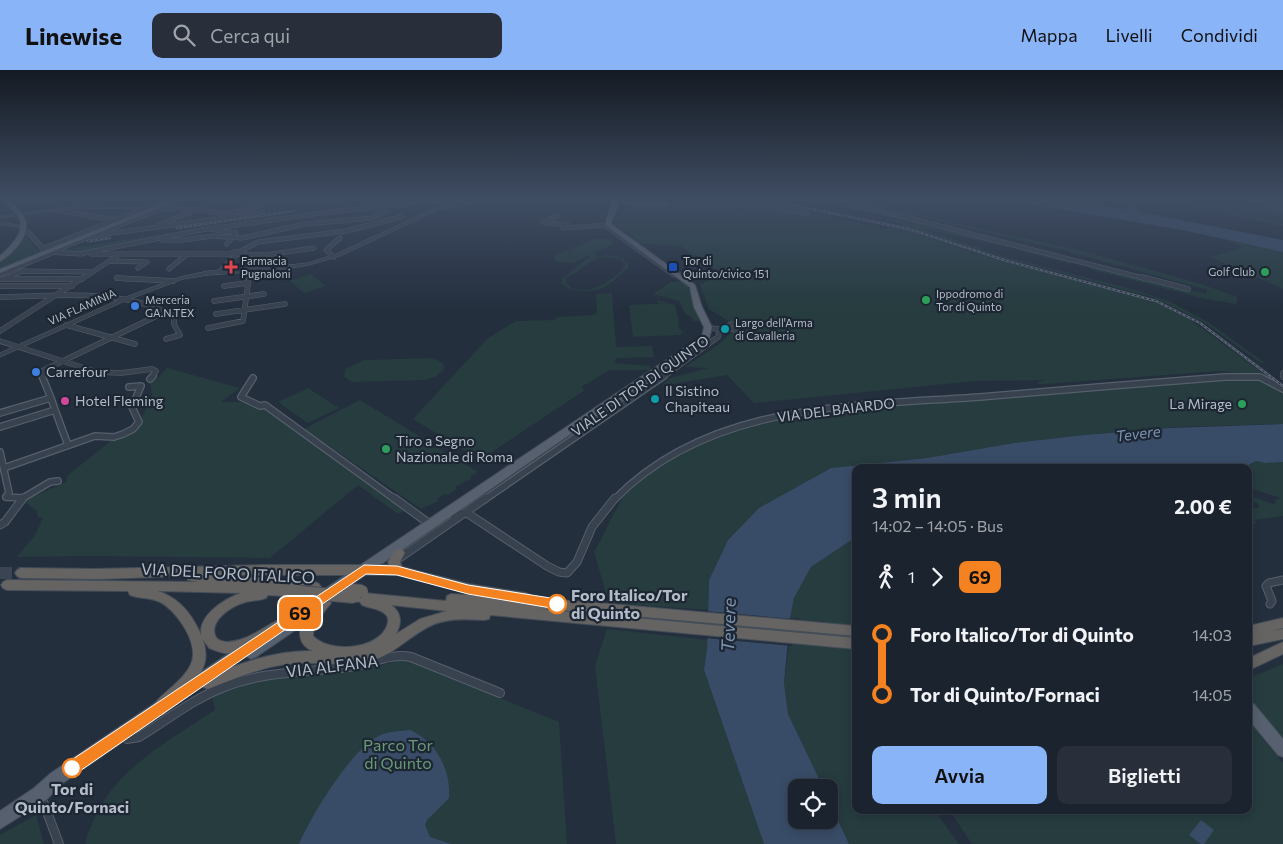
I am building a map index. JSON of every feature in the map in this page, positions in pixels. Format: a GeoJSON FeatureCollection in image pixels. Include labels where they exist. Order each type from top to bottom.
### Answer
{"type":"FeatureCollection","features":[{"type":"Feature","properties":{"kind":"highway"},"geometry":{"type":"LineString","coordinates":[[94,574],[263,569],[370,569],[397,562],[468,589],[569,612]]}},
{"type":"Feature","properties":{"kind":"highway","name":"VIA DEL FORO ITALICO"},"geometry":{"type":"LineString","coordinates":[[21,574],[94,574],[246,585],[315,587],[357,595]]}},
{"type":"Feature","properties":{"kind":"highway","name":"VIA DEL FORO ITALICO"},"geometry":{"type":"LineString","coordinates":[[7,585],[218,583]]}},
{"type":"Feature","properties":{"kind":"highway"},"geometry":{"type":"LineString","coordinates":[[41,585],[147,593],[171,602],[179,610],[196,638],[199,648],[199,659],[191,674],[168,697],[160,716]]}},
{"type":"Feature","properties":{"kind":"highway","name":"VIA DEL FORO ITALICO"},"geometry":{"type":"LineString","coordinates":[[246,585],[298,592],[598,614]]}},
{"type":"Feature","properties":{"kind":"highway"},"geometry":{"type":"LineString","coordinates":[[288,621],[249,642],[235,646],[216,644],[210,640],[207,634],[214,615],[233,600],[251,595],[298,592]]}},
{"type":"Feature","properties":{"kind":"highway"},"geometry":{"type":"LineString","coordinates":[[325,603],[306,626],[304,635],[308,643],[322,649],[366,650],[385,640],[392,631],[395,621],[389,610],[357,595]]}},
{"type":"Feature","properties":{"kind":"highway"},"geometry":{"type":"LineString","coordinates":[[208,683],[246,668],[285,658],[354,659],[371,656],[424,622],[443,616],[569,612]]}},
{"type":"Feature","properties":{"kind":"highway"},"geometry":{"type":"LineString","coordinates":[[598,614],[852,631]]}},
{"type":"Feature","properties":{"kind":"highway"},"geometry":{"type":"LineString","coordinates":[[598,614],[852,644]]}},
{"type":"Feature","properties":{"kind":"highway"},"geometry":{"type":"LineString","coordinates":[[1252,630],[1283,623]]}},
{"type":"Feature","properties":{"kind":"highway"},"geometry":{"type":"LineString","coordinates":[[1252,640],[1283,634]]}},
{"type":"Feature","properties":{"kind":"highway"},"geometry":{"type":"LineString","coordinates":[[1252,663],[1283,648]]}},
{"type":"Feature","properties":{"kind":"main road"},"geometry":{"type":"LineString","coordinates":[[0,257],[14,246],[17,235]]}},
{"type":"Feature","properties":{"kind":"main road"},"geometry":{"type":"LineString","coordinates":[[1,274],[85,235]]}},
{"type":"Feature","properties":{"kind":"main road","name":"VIALE DI TOR DI QUINTO"},"geometry":{"type":"LineString","coordinates":[[621,235],[640,250],[681,275]]}},
{"type":"Feature","properties":{"kind":"main road","name":"VIALE DI TOR DI QUINTO"},"geometry":{"type":"LineString","coordinates":[[626,235],[681,275],[695,289],[698,307],[715,330]]}},
{"type":"Feature","properties":{"kind":"main road"},"geometry":{"type":"LineString","coordinates":[[1,274],[15,265],[47,252]]}},
{"type":"Feature","properties":{"kind":"main road","name":"VIALE DI TOR DI QUINTO"},"geometry":{"type":"LineString","coordinates":[[40,794],[57,778],[160,716],[288,621],[370,569],[397,562],[454,515],[514,477],[666,373],[707,342],[715,330]]}},
{"type":"Feature","properties":{"kind":"main road","name":"VIALE DI TOR DI QUINTO"},"geometry":{"type":"LineString","coordinates":[[0,821],[40,794],[59,785],[325,603],[441,515],[715,330]]}},
{"type":"Feature","properties":{"kind":"main road"},"geometry":{"type":"LineString","coordinates":[[1252,713],[1283,750]]}},
{"type":"Feature","properties":{"kind":"street"},"geometry":{"type":"LineString","coordinates":[[31,235],[47,252],[79,254],[238,253],[267,255],[314,248]]}},
{"type":"Feature","properties":{"kind":"street"},"geometry":{"type":"LineString","coordinates":[[78,238],[84,235]]}},
{"type":"Feature","properties":{"kind":"street"},"geometry":{"type":"LineString","coordinates":[[78,238],[100,235]]}},
{"type":"Feature","properties":{"kind":"street"},"geometry":{"type":"LineString","coordinates":[[79,254],[173,235]]}},
{"type":"Feature","properties":{"kind":"street"},"geometry":{"type":"LineString","coordinates":[[227,244],[235,235]]}},
{"type":"Feature","properties":{"kind":"street"},"geometry":{"type":"LineString","coordinates":[[150,239],[183,240],[213,236],[233,238],[256,235]]}},
{"type":"Feature","properties":{"kind":"street"},"geometry":{"type":"LineString","coordinates":[[219,272],[238,253],[258,242],[313,235]]}},
{"type":"Feature","properties":{"kind":"street","name":"VIA FLAMINIA"},"geometry":{"type":"LineString","coordinates":[[0,354],[125,299],[173,281],[194,275],[305,265],[334,257],[381,235]]}},
{"type":"Feature","properties":{"kind":"street"},"geometry":{"type":"LineString","coordinates":[[975,235],[1188,289]]}},
{"type":"Feature","properties":{"kind":"street"},"geometry":{"type":"LineString","coordinates":[[47,252],[92,236]]}},
{"type":"Feature","properties":{"kind":"street"},"geometry":{"type":"LineString","coordinates":[[334,257],[326,250],[340,238]]}},
{"type":"Feature","properties":{"kind":"street"},"geometry":{"type":"LineString","coordinates":[[0,331],[121,254],[124,251],[124,245]]}},
{"type":"Feature","properties":{"kind":"street"},"geometry":{"type":"LineString","coordinates":[[169,269],[187,254]]}},
{"type":"Feature","properties":{"kind":"street"},"geometry":{"type":"LineString","coordinates":[[109,261],[148,262],[138,268]]}},
{"type":"Feature","properties":{"kind":"street"},"geometry":{"type":"LineString","coordinates":[[264,262],[270,262],[265,269]]}},
{"type":"Feature","properties":{"kind":"street"},"geometry":{"type":"LineString","coordinates":[[208,328],[242,322],[250,270]]}},
{"type":"Feature","properties":{"kind":"street"},"geometry":{"type":"LineString","coordinates":[[1,274],[22,271],[92,272]]}},
{"type":"Feature","properties":{"kind":"street"},"geometry":{"type":"LineString","coordinates":[[1,274],[82,279]]}},
{"type":"Feature","properties":{"kind":"street","name":"VIA FLAMINIA"},"geometry":{"type":"LineString","coordinates":[[117,278],[173,281]]}},
{"type":"Feature","properties":{"kind":"street"},"geometry":{"type":"LineString","coordinates":[[224,286],[248,283]]}},
{"type":"Feature","properties":{"kind":"street"},"geometry":{"type":"LineString","coordinates":[[0,286],[72,286]]}},
{"type":"Feature","properties":{"kind":"street"},"geometry":{"type":"LineString","coordinates":[[214,301],[264,294]]}},
{"type":"Feature","properties":{"kind":"street"},"geometry":{"type":"LineString","coordinates":[[0,297],[94,296],[125,299],[167,311],[175,316],[174,324],[180,335],[166,339]]}},
{"type":"Feature","properties":{"kind":"street"},"geometry":{"type":"LineString","coordinates":[[216,314],[285,304]]}},
{"type":"Feature","properties":{"kind":"street"},"geometry":{"type":"LineString","coordinates":[[68,445],[41,373],[167,311]]}},
{"type":"Feature","properties":{"kind":"street"},"geometry":{"type":"LineString","coordinates":[[0,323],[12,322]]}},
{"type":"Feature","properties":{"kind":"street"},"geometry":{"type":"LineString","coordinates":[[715,330],[732,324]]}},
{"type":"Feature","properties":{"kind":"street"},"geometry":{"type":"LineString","coordinates":[[66,325],[135,344]]}},
{"type":"Feature","properties":{"kind":"street"},"geometry":{"type":"LineString","coordinates":[[715,330],[736,330]]}},
{"type":"Feature","properties":{"kind":"street"},"geometry":{"type":"LineString","coordinates":[[0,341],[104,373],[152,369],[156,371],[150,379]]}},
{"type":"Feature","properties":{"kind":"street","name":"VIA DEL BAIARDO"},"geometry":{"type":"LineString","coordinates":[[466,513],[547,566],[558,572],[567,573],[575,565],[586,538],[606,508],[634,480],[681,449],[707,436],[735,426],[795,414],[856,407],[1225,378],[1260,377],[1283,389]]}},
{"type":"Feature","properties":{"kind":"street"},"geometry":{"type":"LineString","coordinates":[[254,378],[242,397],[260,406],[265,405],[427,522]]}},
{"type":"Feature","properties":{"kind":"street"},"geometry":{"type":"LineString","coordinates":[[4,468],[98,435],[120,436],[134,428],[139,421],[133,413],[132,407],[141,386],[129,387]]}},
{"type":"Feature","properties":{"kind":"street"},"geometry":{"type":"LineString","coordinates":[[0,413],[51,398]]}},
{"type":"Feature","properties":{"kind":"street"},"geometry":{"type":"LineString","coordinates":[[0,427],[55,410]]}},
{"type":"Feature","properties":{"kind":"street"},"geometry":{"type":"LineString","coordinates":[[0,452],[9,493],[3,499]]}},
{"type":"Feature","properties":{"kind":"street","name":"VIALE DI TOR DI QUINTO"},"geometry":{"type":"LineString","coordinates":[[397,562],[514,477]]}},
{"type":"Feature","properties":{"kind":"street"},"geometry":{"type":"LineString","coordinates":[[0,525],[5,522],[22,498],[50,482],[58,480]]}},
{"type":"Feature","properties":{"kind":"street"},"geometry":{"type":"LineString","coordinates":[[3,499],[22,498]]}},
{"type":"Feature","properties":{"kind":"street"},"geometry":{"type":"LineString","coordinates":[[454,515],[466,513]]}},
{"type":"Feature","properties":{"kind":"street","name":"VIALE DI TOR DI QUINTO"},"geometry":{"type":"LineString","coordinates":[[370,569],[368,561],[427,522],[441,515]]}},
{"type":"Feature","properties":{"kind":"street"},"geometry":{"type":"LineString","coordinates":[[1270,604],[1272,601],[1266,586],[1269,583],[1283,580]]}},
{"type":"Feature","properties":{"kind":"street","name":"VIA ALFANA"},"geometry":{"type":"LineString","coordinates":[[160,716],[206,694],[248,679],[285,672],[360,665],[402,656],[411,657],[500,693]]}},
{"type":"Feature","properties":{"kind":"street"},"geometry":{"type":"LineString","coordinates":[[40,794],[59,844]]}},
{"type":"Feature","properties":{"kind":"green space"},"geometry":{"type":"Polygon","coordinates":[[[24,235],[40,252],[0,269],[0,261],[24,235]]]}},
{"type":"Feature","properties":{"kind":"green space"},"geometry":{"type":"Polygon","coordinates":[[[158,235],[78,253],[58,253],[67,249],[158,235]]]}},
{"type":"Feature","properties":{"kind":"green space","name":"Ippodromo di Tor di Quinto"},"geometry":{"type":"Polygon","coordinates":[[[630,235],[921,235],[978,254],[1136,295],[1159,304],[1188,318],[1282,387],[1260,375],[1219,371],[1045,384],[1038,384],[1038,382],[1045,380],[975,381],[754,403],[727,375],[662,386],[670,378],[708,368],[685,367],[719,344],[738,327],[709,309],[700,285],[721,273],[695,254],[694,257],[681,246],[642,244],[630,235]]]}},
{"type":"Feature","properties":{"kind":"green space"},"geometry":{"type":"Polygon","coordinates":[[[934,235],[940,235],[1010,258],[1132,289],[1171,302],[1208,322],[1262,361],[1267,362],[1261,363],[1205,323],[1152,297],[1004,258],[934,235]]]}},
{"type":"Feature","properties":{"kind":"green space"},"geometry":{"type":"Polygon","coordinates":[[[952,235],[964,235],[1070,260],[1071,264],[1008,247],[952,235]]]}},
{"type":"Feature","properties":{"kind":"green space"},"geometry":{"type":"Polygon","coordinates":[[[999,235],[1009,235],[1079,250],[1198,283],[1238,297],[1236,304],[1206,299],[1089,269],[1092,266],[1206,294],[1208,290],[1058,249],[999,235]]]}},
{"type":"Feature","properties":{"kind":"green space"},"geometry":{"type":"Polygon","coordinates":[[[597,238],[608,239],[614,242],[611,246],[594,253],[598,255],[596,257],[609,256],[621,258],[628,263],[628,268],[601,289],[589,291],[576,290],[561,283],[563,278],[593,254],[573,263],[557,262],[554,258],[555,255],[597,238]],[[607,257],[591,262],[566,278],[566,283],[573,288],[581,290],[598,287],[614,277],[625,265],[620,259],[607,257]]]}},
{"type":"Feature","properties":{"kind":"green space","name":"Golf Club"},"geometry":{"type":"Polygon","coordinates":[[[1241,242],[1283,252],[1283,289],[1211,257],[1244,247],[1232,243],[1241,242]]]}},
{"type":"Feature","properties":{"kind":"green space"},"geometry":{"type":"Polygon","coordinates":[[[311,274],[326,286],[304,293],[290,281],[311,274]]]}},
{"type":"Feature","properties":{"kind":"green space"},"geometry":{"type":"Polygon","coordinates":[[[684,281],[692,290],[692,298],[699,321],[694,321],[692,317],[685,314],[679,301],[653,294],[671,282],[684,281]]]}},
{"type":"Feature","properties":{"kind":"green space"},"geometry":{"type":"Polygon","coordinates":[[[612,293],[616,347],[652,346],[654,357],[617,358],[614,363],[650,366],[650,370],[610,370],[581,387],[585,390],[480,460],[413,419],[488,338],[516,321],[555,320],[556,317],[593,315],[597,313],[596,294],[612,293]]]}},
{"type":"Feature","properties":{"kind":"green space"},"geometry":{"type":"Polygon","coordinates":[[[668,303],[675,305],[679,322],[678,326],[685,333],[681,333],[681,335],[676,333],[676,335],[633,337],[629,305],[668,303]]]}},
{"type":"Feature","properties":{"kind":"green space"},"geometry":{"type":"Polygon","coordinates":[[[433,358],[443,363],[444,370],[435,377],[424,380],[352,382],[344,377],[345,369],[364,360],[433,358]]]}},
{"type":"Feature","properties":{"kind":"green space"},"geometry":{"type":"Polygon","coordinates":[[[167,368],[240,388],[221,402],[249,402],[262,407],[406,510],[398,514],[358,485],[270,558],[17,557],[35,535],[43,518],[38,517],[36,510],[23,501],[66,482],[68,475],[112,440],[137,428],[152,395],[150,381],[156,380],[167,368]]]}},
{"type":"Feature","properties":{"kind":"green space"},"geometry":{"type":"Polygon","coordinates":[[[1256,378],[1283,391],[1283,424],[1176,427],[1084,435],[1014,443],[927,458],[852,464],[852,466],[831,468],[759,508],[728,540],[709,580],[708,610],[609,603],[594,552],[622,500],[630,490],[664,463],[683,451],[703,442],[724,433],[767,421],[812,413],[1097,389],[1256,378]]]}},
{"type":"Feature","properties":{"kind":"green space"},"geometry":{"type":"Polygon","coordinates":[[[308,388],[339,408],[308,423],[278,402],[308,388]]]}},
{"type":"Feature","properties":{"kind":"green space","name":"Tiro a Segno Nazionale di Roma"},"geometry":{"type":"Polygon","coordinates":[[[360,400],[478,472],[470,477],[471,479],[455,487],[457,489],[448,495],[445,494],[437,499],[439,501],[421,509],[304,429],[360,400]]]}},
{"type":"Feature","properties":{"kind":"green space"},"geometry":{"type":"Polygon","coordinates":[[[1256,461],[1265,463],[1283,462],[1283,516],[1254,520],[1257,523],[1252,524],[1252,508],[1259,508],[1258,504],[1252,501],[1252,496],[1273,504],[1276,503],[1275,500],[1281,498],[1252,489],[1251,464],[1256,461]]]}},
{"type":"Feature","properties":{"kind":"green space"},"geometry":{"type":"Polygon","coordinates":[[[852,540],[852,814],[937,814],[959,844],[849,844],[838,820],[838,779],[819,779],[788,714],[784,683],[789,646],[799,618],[790,618],[794,598],[811,567],[852,540]]]}},
{"type":"Feature","properties":{"kind":"green space"},"geometry":{"type":"Polygon","coordinates":[[[607,629],[708,640],[704,670],[764,844],[616,844],[595,666],[607,629]]]}},
{"type":"Feature","properties":{"kind":"green space","name":"Parco Tor di Quinto"},"geometry":{"type":"Polygon","coordinates":[[[405,659],[559,722],[567,844],[86,844],[87,836],[102,803],[114,787],[162,745],[215,710],[212,695],[263,679],[302,673],[365,670],[405,659]]]}},
{"type":"Feature","properties":{"kind":"green space"},"geometry":{"type":"Polygon","coordinates":[[[1283,664],[1283,738],[1252,702],[1252,677],[1283,664]]]}},
{"type":"Feature","properties":{"kind":"green space"},"geometry":{"type":"Polygon","coordinates":[[[1252,726],[1283,763],[1283,844],[972,844],[952,814],[1252,814],[1252,726]]]}},
{"type":"Feature","properties":{"kind":"green space"},"geometry":{"type":"Polygon","coordinates":[[[36,815],[44,844],[0,844],[0,835],[36,815]]]}},
{"type":"Feature","properties":{"kind":"water"},"geometry":{"type":"Polygon","coordinates":[[[1206,235],[1258,235],[1283,240],[1283,252],[1206,235]]]}},
{"type":"Feature","properties":{"kind":"water","name":"Tevere"},"geometry":{"type":"Polygon","coordinates":[[[1283,424],[1283,462],[1265,463],[1256,461],[1250,464],[869,464],[927,458],[1014,443],[1170,428],[1283,424]]]}},
{"type":"Feature","properties":{"kind":"water","name":"Tevere"},"geometry":{"type":"Polygon","coordinates":[[[852,466],[852,540],[811,567],[794,598],[790,618],[784,683],[788,714],[819,779],[788,779],[788,829],[838,829],[838,820],[849,844],[764,844],[704,670],[707,649],[709,580],[728,540],[759,508],[831,468],[852,466]]]}},
{"type":"Feature","properties":{"kind":"water"},"geometry":{"type":"Polygon","coordinates":[[[410,730],[427,741],[440,758],[444,767],[449,787],[449,798],[427,820],[425,825],[430,837],[451,844],[299,844],[323,800],[359,751],[383,734],[410,730]]]}},
{"type":"Feature","properties":{"kind":"water"},"geometry":{"type":"Polygon","coordinates":[[[1201,820],[1214,830],[1204,844],[1201,844],[1189,835],[1201,820]]]}},
{"type":"Feature","properties":{"kind":"pier"},"geometry":{"type":"Polygon","coordinates":[[[706,611],[793,619],[792,646],[705,638],[706,611]]]}},
{"type":"Feature","properties":{"kind":"tunnel"},"geometry":{"type":"LineString","coordinates":[[0,573],[21,573]]}},
{"type":"Feature","properties":{"kind":"railway"},"geometry":{"type":"LineString","coordinates":[[928,235],[1004,260],[1156,301],[1200,323],[1283,386]]}},
{"type":"Feature","properties":{"kind":"railway"},"geometry":{"type":"LineString","coordinates":[[88,241],[110,238]]}},
{"type":"Feature","properties":{"kind":"bus line","name":"69"},"geometry":{"type":"LineString","coordinates":[[72,768],[364,569],[397,570],[468,589],[557,604]]}},
{"type":"Feature","properties":{"kind":"place","name":"Farmacia Pugnaloni"},"geometry":{"type":"Point","coordinates":[231,267]}},
{"type":"Feature","properties":{"kind":"place","name":"Tor di Quinto/civico 151"},"geometry":{"type":"Point","coordinates":[673,267]}},
{"type":"Feature","properties":{"kind":"place","name":"Golf Club"},"geometry":{"type":"Point","coordinates":[1265,272]}},
{"type":"Feature","properties":{"kind":"place","name":"Ippodromo di Tor di Quinto"},"geometry":{"type":"Point","coordinates":[926,300]}},
{"type":"Feature","properties":{"kind":"place","name":"Merceria GA.N.TEX"},"geometry":{"type":"Point","coordinates":[135,306]}},
{"type":"Feature","properties":{"kind":"place","name":"Largo dell'Arma di Cavalleria"},"geometry":{"type":"Point","coordinates":[725,329]}},
{"type":"Feature","properties":{"kind":"place","name":"Carrefour"},"geometry":{"type":"Point","coordinates":[36,372]}},
{"type":"Feature","properties":{"kind":"place","name":"Il Sistino Chapiteau"},"geometry":{"type":"Point","coordinates":[655,399]}},
{"type":"Feature","properties":{"kind":"place","name":"Hotel Fleming"},"geometry":{"type":"Point","coordinates":[65,401]}},
{"type":"Feature","properties":{"kind":"place","name":"La Mirage"},"geometry":{"type":"Point","coordinates":[1242,404]}},
{"type":"Feature","properties":{"kind":"place","name":"Tiro a Segno Nazionale di Roma"},"geometry":{"type":"Point","coordinates":[386,449]}},
{"type":"Feature","properties":{"kind":"place","name":"Foro Italico/Tor di Quinto"},"geometry":{"type":"Point","coordinates":[557,604]}},
{"type":"Feature","properties":{"kind":"place","name":"Tor di Quinto/Fornaci"},"geometry":{"type":"Point","coordinates":[72,768]}}]}
